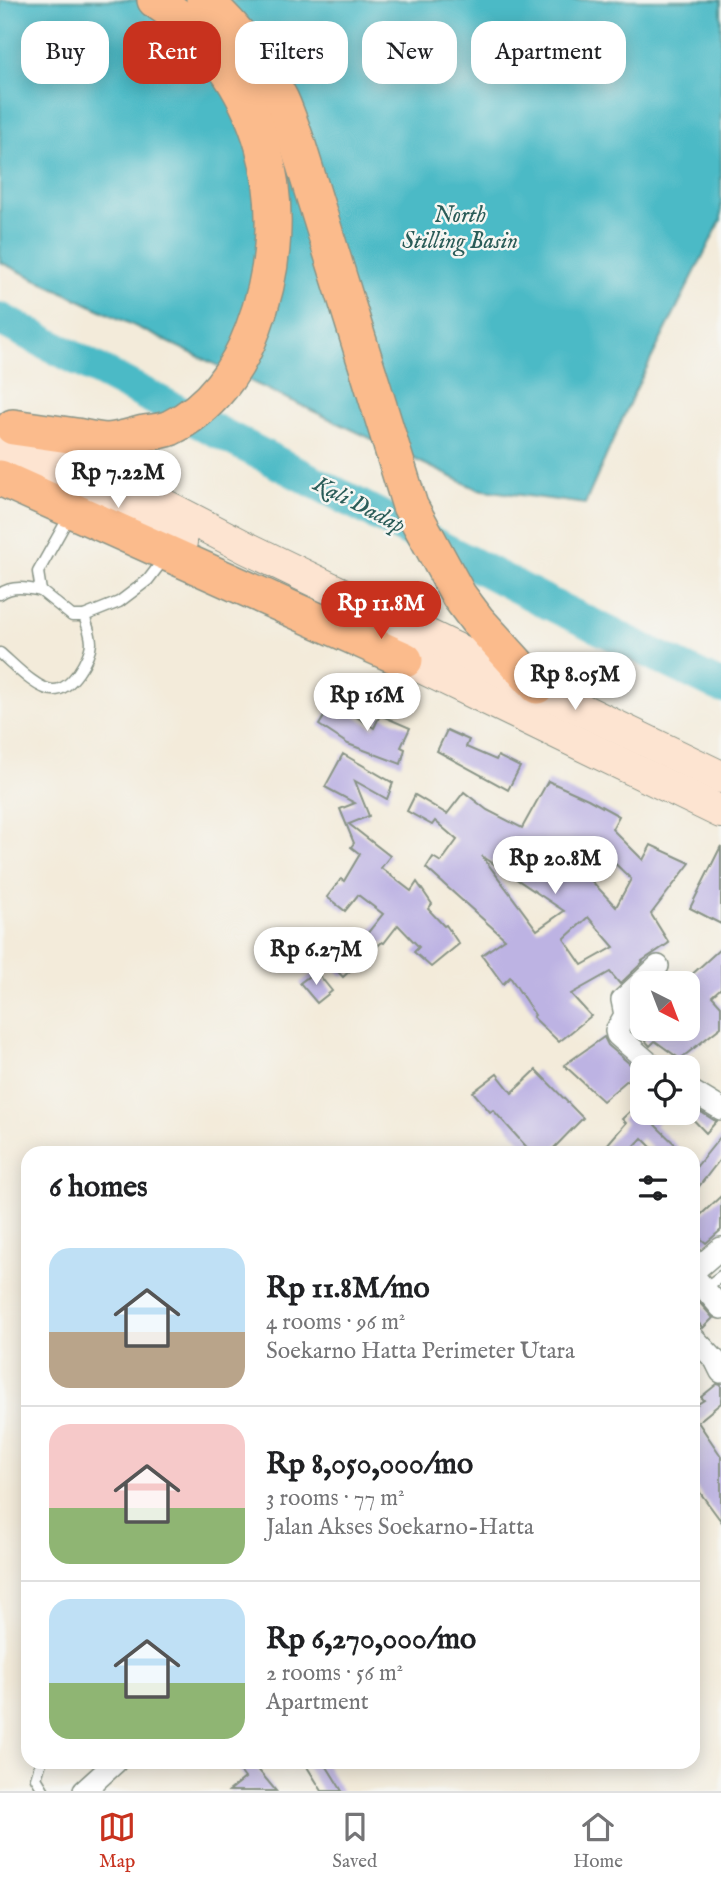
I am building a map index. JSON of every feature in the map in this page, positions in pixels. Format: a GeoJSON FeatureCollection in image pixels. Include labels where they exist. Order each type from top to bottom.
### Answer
{"type":"FeatureCollection","features":[{"type":"Feature","properties":{"kind":"main road"},"geometry":{"type":"LineString","coordinates":[[3,445],[106,441],[169,429],[205,405],[224,384],[247,345],[262,306],[272,263],[274,219],[271,174],[260,135],[218,57],[197,32],[155,0]]}},
{"type":"Feature","properties":{"kind":"main road"},"geometry":{"type":"LineString","coordinates":[[204,0],[254,57],[281,101],[297,142],[410,506],[459,596],[477,620],[537,686]]}},
{"type":"Feature","properties":{"kind":"main road"},"geometry":{"type":"LineString","coordinates":[[3,445],[72,511],[405,660],[721,812]]}},
{"type":"Feature","properties":{"kind":"main road"},"geometry":{"type":"LineString","coordinates":[[3,445],[405,660]]}},
{"type":"Feature","properties":{"kind":"main road"},"geometry":{"type":"LineString","coordinates":[[3,445],[247,548],[721,777]]}},
{"type":"Feature","properties":{"kind":"street"},"geometry":{"type":"LineString","coordinates":[[640,1055],[617,1035],[616,1031],[625,1015],[622,1000],[658,966]]}},
{"type":"Feature","properties":{"kind":"street"},"geometry":{"type":"LineString","coordinates":[[700,1096],[721,1109]]}},
{"type":"Feature","properties":{"kind":"street"},"geometry":{"type":"LineString","coordinates":[[721,1248],[703,1278],[721,1308]]}},
{"type":"Feature","properties":{"kind":"street"},"geometry":{"type":"LineString","coordinates":[[700,1344],[719,1359]]}},
{"type":"Feature","properties":{"kind":"street"},"geometry":{"type":"LineString","coordinates":[[84,1791],[108,1769]]}},
{"type":"Feature","properties":{"kind":"lane"},"geometry":{"type":"LineString","coordinates":[[41,591],[38,572],[72,511]]}},
{"type":"Feature","properties":{"kind":"lane"},"geometry":{"type":"LineString","coordinates":[[0,594],[25,587],[41,591],[72,616],[84,616],[119,602],[148,580],[168,554]]}},
{"type":"Feature","properties":{"kind":"lane"},"geometry":{"type":"LineString","coordinates":[[0,653],[33,681],[55,691],[75,677],[90,652],[91,639],[84,616]]}},
{"type":"Feature","properties":{"kind":"lane"},"geometry":{"type":"LineString","coordinates":[[39,1769],[36,1778],[44,1791]]}},
{"type":"Feature","properties":{"kind":"water","name":"North Stilling Basin"},"geometry":{"type":"Polygon","coordinates":[[[0,0],[721,0],[721,220],[632,397],[585,504],[477,489],[0,262],[0,0]]]}},
{"type":"Feature","properties":{"kind":"building"},"geometry":{"type":"Polygon","coordinates":[[[333,702],[374,728],[380,715],[410,728],[401,747],[405,749],[401,764],[348,744],[319,725],[333,702]]]}},
{"type":"Feature","properties":{"kind":"building"},"geometry":{"type":"Polygon","coordinates":[[[447,730],[469,740],[466,747],[496,760],[498,756],[520,767],[508,790],[437,751],[447,730]]]}},
{"type":"Feature","properties":{"kind":"building"},"geometry":{"type":"Polygon","coordinates":[[[343,754],[393,783],[387,799],[355,781],[369,816],[349,824],[390,856],[381,868],[411,891],[417,882],[432,904],[428,909],[446,925],[459,944],[431,967],[414,952],[419,947],[398,925],[384,943],[343,977],[337,971],[347,959],[341,952],[354,941],[358,945],[383,914],[358,895],[345,911],[327,897],[341,879],[344,881],[360,854],[351,847],[354,843],[340,809],[355,803],[325,787],[343,754]]]}},
{"type":"Feature","properties":{"kind":"building"},"geometry":{"type":"Polygon","coordinates":[[[548,781],[619,816],[612,829],[643,860],[651,845],[690,863],[651,914],[669,943],[630,971],[620,984],[610,972],[571,994],[591,1016],[559,1042],[533,1017],[535,1015],[510,977],[503,984],[482,955],[505,939],[426,868],[433,857],[441,862],[457,840],[435,821],[432,825],[407,811],[415,795],[447,814],[464,792],[487,810],[522,828],[548,781]],[[601,850],[587,876],[616,907],[631,879],[601,850]],[[482,856],[537,930],[564,911],[482,856]],[[588,917],[564,939],[582,965],[614,947],[588,917]]]}},
{"type":"Feature","properties":{"kind":"building"},"geometry":{"type":"Polygon","coordinates":[[[721,846],[721,924],[690,908],[721,846]]]}},
{"type":"Feature","properties":{"kind":"building"},"geometry":{"type":"Polygon","coordinates":[[[721,948],[721,988],[712,996],[721,1006],[721,1027],[685,1055],[674,1055],[655,1041],[700,1041],[700,971],[696,971],[721,948]]]}},
{"type":"Feature","properties":{"kind":"building"},"geometry":{"type":"Polygon","coordinates":[[[316,971],[332,991],[317,1003],[300,983],[316,971]]]}},
{"type":"Feature","properties":{"kind":"building"},"geometry":{"type":"Polygon","coordinates":[[[604,1037],[608,1045],[630,1064],[630,1078],[603,1101],[564,1065],[604,1037]]]}},
{"type":"Feature","properties":{"kind":"building"},"geometry":{"type":"Polygon","coordinates":[[[536,1070],[583,1118],[556,1146],[526,1146],[473,1092],[497,1074],[512,1093],[536,1070]]]}},
{"type":"Feature","properties":{"kind":"building"},"geometry":{"type":"Polygon","coordinates":[[[630,1111],[630,1125],[655,1125],[677,1146],[650,1146],[642,1138],[635,1146],[606,1146],[626,1123],[622,1119],[630,1111]]]}},
{"type":"Feature","properties":{"kind":"building"},"geometry":{"type":"Polygon","coordinates":[[[700,1111],[717,1121],[706,1133],[698,1125],[700,1111]]]}},
{"type":"Feature","properties":{"kind":"building"},"geometry":{"type":"Polygon","coordinates":[[[721,1136],[721,1158],[700,1185],[700,1162],[721,1136]]]}},
{"type":"Feature","properties":{"kind":"building"},"geometry":{"type":"Polygon","coordinates":[[[721,1196],[721,1230],[706,1243],[700,1238],[700,1216],[721,1196]]]}},
{"type":"Feature","properties":{"kind":"building"},"geometry":{"type":"Polygon","coordinates":[[[700,1303],[713,1318],[703,1328],[700,1325],[700,1303]]]}},
{"type":"Feature","properties":{"kind":"building"},"geometry":{"type":"Polygon","coordinates":[[[717,1384],[721,1385],[721,1403],[700,1420],[700,1403],[704,1400],[701,1397],[717,1384]]]}},
{"type":"Feature","properties":{"kind":"building"},"geometry":{"type":"Polygon","coordinates":[[[700,1425],[721,1456],[721,1521],[700,1492],[700,1425]]]}},
{"type":"Feature","properties":{"kind":"building"},"geometry":{"type":"Polygon","coordinates":[[[258,1769],[276,1791],[229,1791],[245,1778],[239,1770],[258,1769]]]}},
{"type":"Feature","properties":{"kind":"building"},"geometry":{"type":"Polygon","coordinates":[[[308,1769],[328,1769],[342,1791],[322,1791],[308,1769]]]}},
{"type":"Feature","properties":{"kind":"waterway","name":"Kali Dadap"},"geometry":{"type":"LineString","coordinates":[[0,319],[550,604],[721,687]]}}]}
